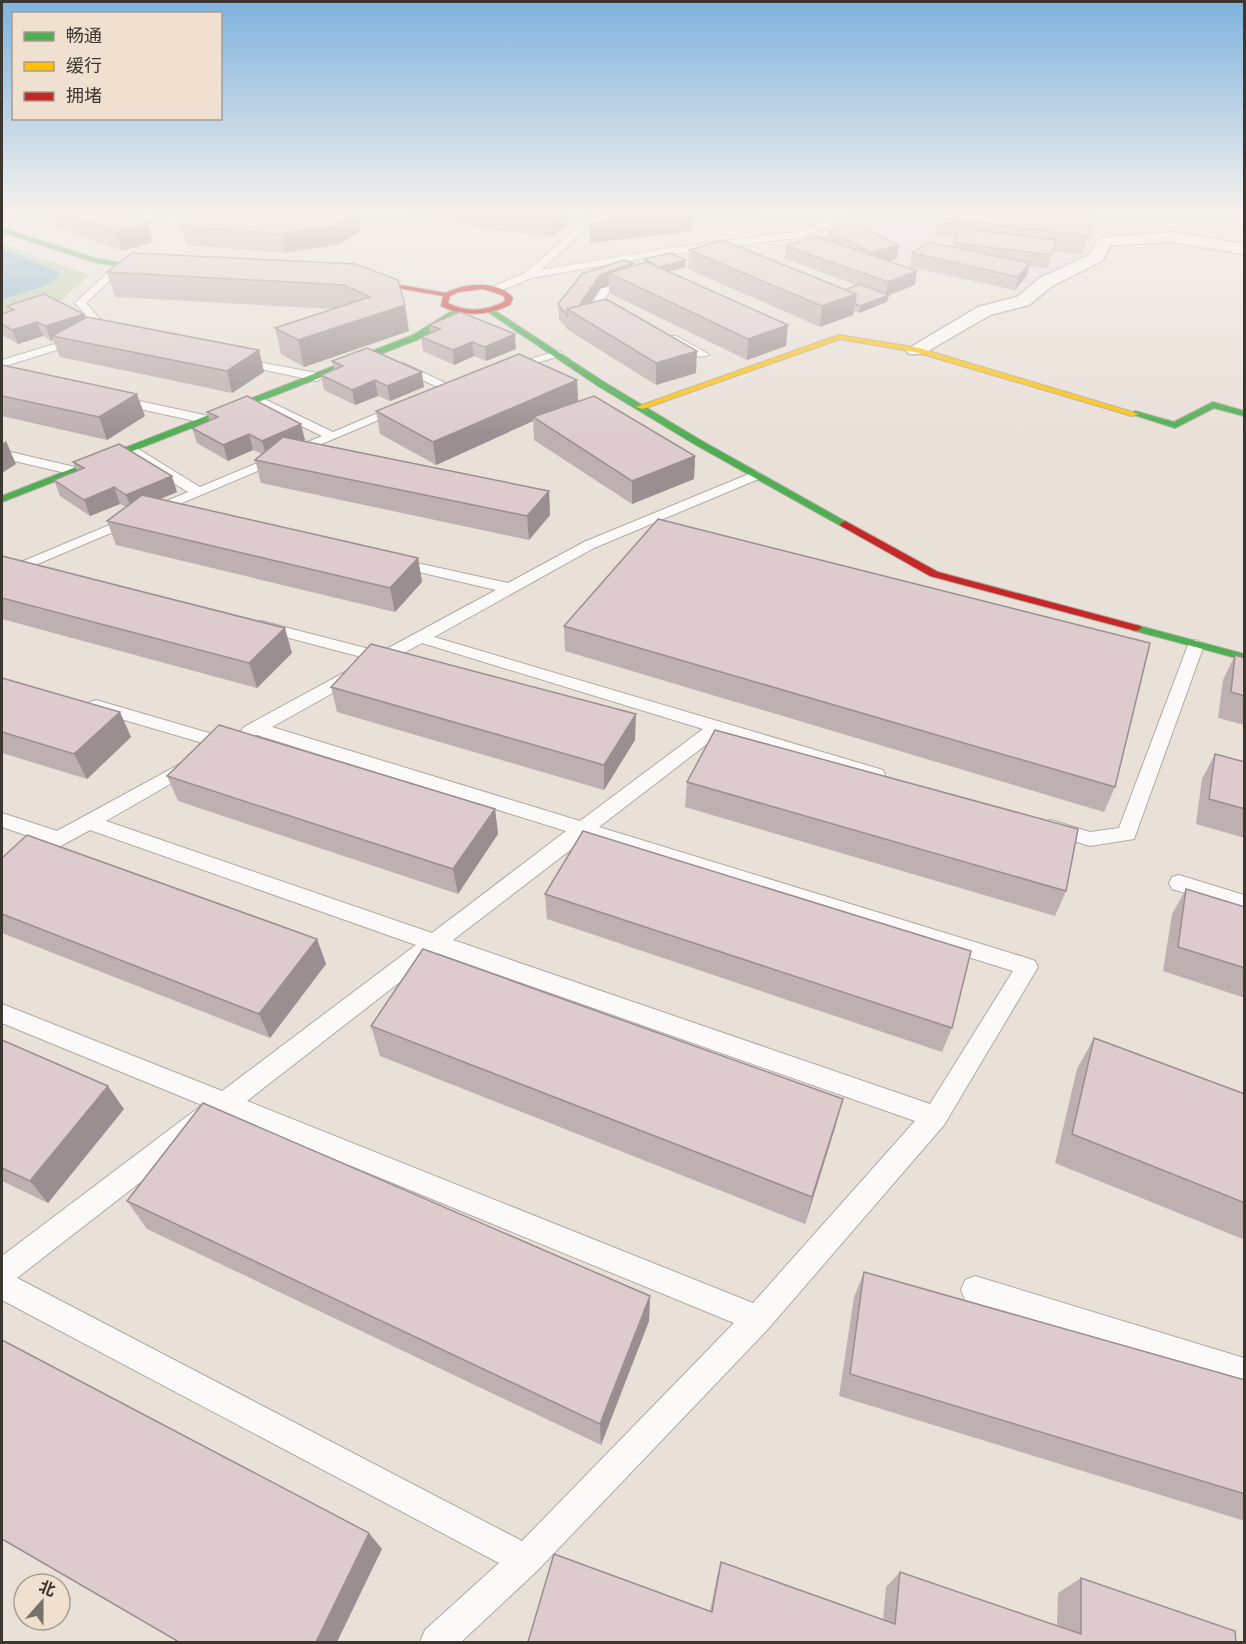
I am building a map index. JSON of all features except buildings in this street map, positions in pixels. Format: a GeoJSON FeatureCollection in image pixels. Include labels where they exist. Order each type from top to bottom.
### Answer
{"type":"FeatureCollection","features":[{"type":"Feature","properties":{"kind":"street"},"geometry":{"type":"LineString","coordinates":[[402,286],[447,295],[469,288],[496,289],[505,293],[509,298],[507,303],[491,310],[458,311],[444,304],[447,295]]}},
{"type":"Feature","properties":{"kind":"street"},"geometry":{"type":"LineString","coordinates":[[916,350],[984,311],[1023,301],[1041,286]]}},
{"type":"Feature","properties":{"kind":"street"},"geometry":{"type":"LineString","coordinates":[[491,310],[640,407],[756,475],[934,574],[1245,657]]}},
{"type":"Feature","properties":{"kind":"street"},"geometry":{"type":"LineString","coordinates":[[2,499],[260,401],[375,354],[416,337],[458,311]]}},
{"type":"Feature","properties":{"kind":"street"},"geometry":{"type":"LineString","coordinates":[[640,407],[839,336],[916,350],[1175,425],[1213,405],[1245,414]]}},
{"type":"Feature","properties":{"kind":"lane"},"geometry":{"type":"LineString","coordinates":[[2,364],[85,338],[101,327],[80,303],[99,286]]}},
{"type":"Feature","properties":{"kind":"lane"},"geometry":{"type":"LineString","coordinates":[[496,289],[504,286]]}},
{"type":"Feature","properties":{"kind":"lane"},"geometry":{"type":"LineString","coordinates":[[618,286],[605,290],[598,300],[630,316]]}},
{"type":"Feature","properties":{"kind":"lane"},"geometry":{"type":"LineString","coordinates":[[92,333],[115,337]]}},
{"type":"Feature","properties":{"kind":"lane"},"geometry":{"type":"LineString","coordinates":[[662,333],[704,355]]}},
{"type":"Feature","properties":{"kind":"lane"},"geometry":{"type":"LineString","coordinates":[[2,574],[456,386],[375,354]]}},
{"type":"Feature","properties":{"kind":"lane"},"geometry":{"type":"LineString","coordinates":[[494,372],[557,354]]}},
{"type":"Feature","properties":{"kind":"lane"},"geometry":{"type":"LineString","coordinates":[[227,360],[318,377]]}},
{"type":"Feature","properties":{"kind":"lane"},"geometry":{"type":"LineString","coordinates":[[105,397],[209,420]]}},
{"type":"Feature","properties":{"kind":"lane"},"geometry":{"type":"LineString","coordinates":[[260,401],[331,436]]}},
{"type":"Feature","properties":{"kind":"lane"},"geometry":{"type":"LineString","coordinates":[[130,450],[198,492]]}},
{"type":"Feature","properties":{"kind":"lane"},"geometry":{"type":"LineString","coordinates":[[2,454],[74,471]]}},
{"type":"Feature","properties":{"kind":"lane"},"geometry":{"type":"LineString","coordinates":[[2,871],[417,637],[589,545],[756,475]]}},
{"type":"Feature","properties":{"kind":"lane"},"geometry":{"type":"LineString","coordinates":[[157,509],[180,514]]}},
{"type":"Feature","properties":{"kind":"lane"},"geometry":{"type":"LineString","coordinates":[[384,560],[508,588]]}},
{"type":"Feature","properties":{"kind":"lane"},"geometry":{"type":"LineString","coordinates":[[23,565],[46,571]]}},
{"type":"Feature","properties":{"kind":"lane"},"geometry":{"type":"LineString","coordinates":[[243,622],[381,657]]}},
{"type":"Feature","properties":{"kind":"lane"},"geometry":{"type":"LineString","coordinates":[[417,637],[898,782]]}},
{"type":"Feature","properties":{"kind":"lane"},"geometry":{"type":"LineString","coordinates":[[1034,822],[1090,839],[1127,834],[1196,645]]}},
{"type":"Feature","properties":{"kind":"lane"},"geometry":{"type":"LineString","coordinates":[[80,701],[226,744]]}},
{"type":"Feature","properties":{"kind":"lane"},"geometry":{"type":"LineString","coordinates":[[2,1273],[717,727]]}},
{"type":"Feature","properties":{"kind":"lane"},"geometry":{"type":"LineString","coordinates":[[256,728],[1027,967],[935,1117],[758,1319],[526,1560],[437,1642]]}},
{"type":"Feature","properties":{"kind":"lane"},"geometry":{"type":"LineString","coordinates":[[2,820],[59,839]]}},
{"type":"Feature","properties":{"kind":"lane"},"geometry":{"type":"LineString","coordinates":[[88,822],[935,1117]]}},
{"type":"Feature","properties":{"kind":"lane"},"geometry":{"type":"LineString","coordinates":[[1179,883],[1245,903]]}},
{"type":"Feature","properties":{"kind":"lane"},"geometry":{"type":"LineString","coordinates":[[2,1012],[226,1101],[758,1319]]}},
{"type":"Feature","properties":{"kind":"lane"},"geometry":{"type":"LineString","coordinates":[[2,1285],[526,1560]]}},
{"type":"Feature","properties":{"kind":"lane"},"geometry":{"type":"LineString","coordinates":[[975,1290],[1245,1373]]}},
{"type":"Feature","properties":{"kind":"shaded area"},"geometry":{"type":"Polygon","coordinates":[[[985,286],[1026,286],[1016,293],[985,286]]]}},
{"type":"Feature","properties":{"kind":"green space"},"geometry":{"type":"Polygon","coordinates":[[[2,286],[77,286],[57,304],[2,320],[2,286]]]}},
{"type":"Feature","properties":{"kind":"water"},"geometry":{"type":"Polygon","coordinates":[[[2,286],[45,286],[45,286],[2,299],[2,286]]]}},
{"type":"Feature","properties":{"kind":"traffic: fast"},"geometry":{"type":"LineString","coordinates":[[491,310],[601,384],[699,443],[845,524]]}},
{"type":"Feature","properties":{"kind":"traffic: fast"},"geometry":{"type":"LineString","coordinates":[[2,499],[416,337],[458,311]]}},
{"type":"Feature","properties":{"kind":"traffic: fast"},"geometry":{"type":"LineString","coordinates":[[1135,414],[1175,425],[1213,405],[1244,414]]}},
{"type":"Feature","properties":{"kind":"traffic: fast"},"geometry":{"type":"LineString","coordinates":[[1136,628],[1244,657]]}},
{"type":"Feature","properties":{"kind":"traffic: slow"},"geometry":{"type":"LineString","coordinates":[[640,407],[839,337],[916,350],[1135,414]]}},
{"type":"Feature","properties":{"kind":"traffic: jam"},"geometry":{"type":"LineString","coordinates":[[393,286],[447,295]]}},
{"type":"Feature","properties":{"kind":"traffic: jam"},"geometry":{"type":"LineString","coordinates":[[483,287],[505,293],[509,298],[507,303],[476,312],[467,312],[444,304],[447,295],[456,290],[483,287]]}},
{"type":"Feature","properties":{"kind":"traffic: jam"},"geometry":{"type":"LineString","coordinates":[[845,524],[934,574],[1136,628]]}}]}
